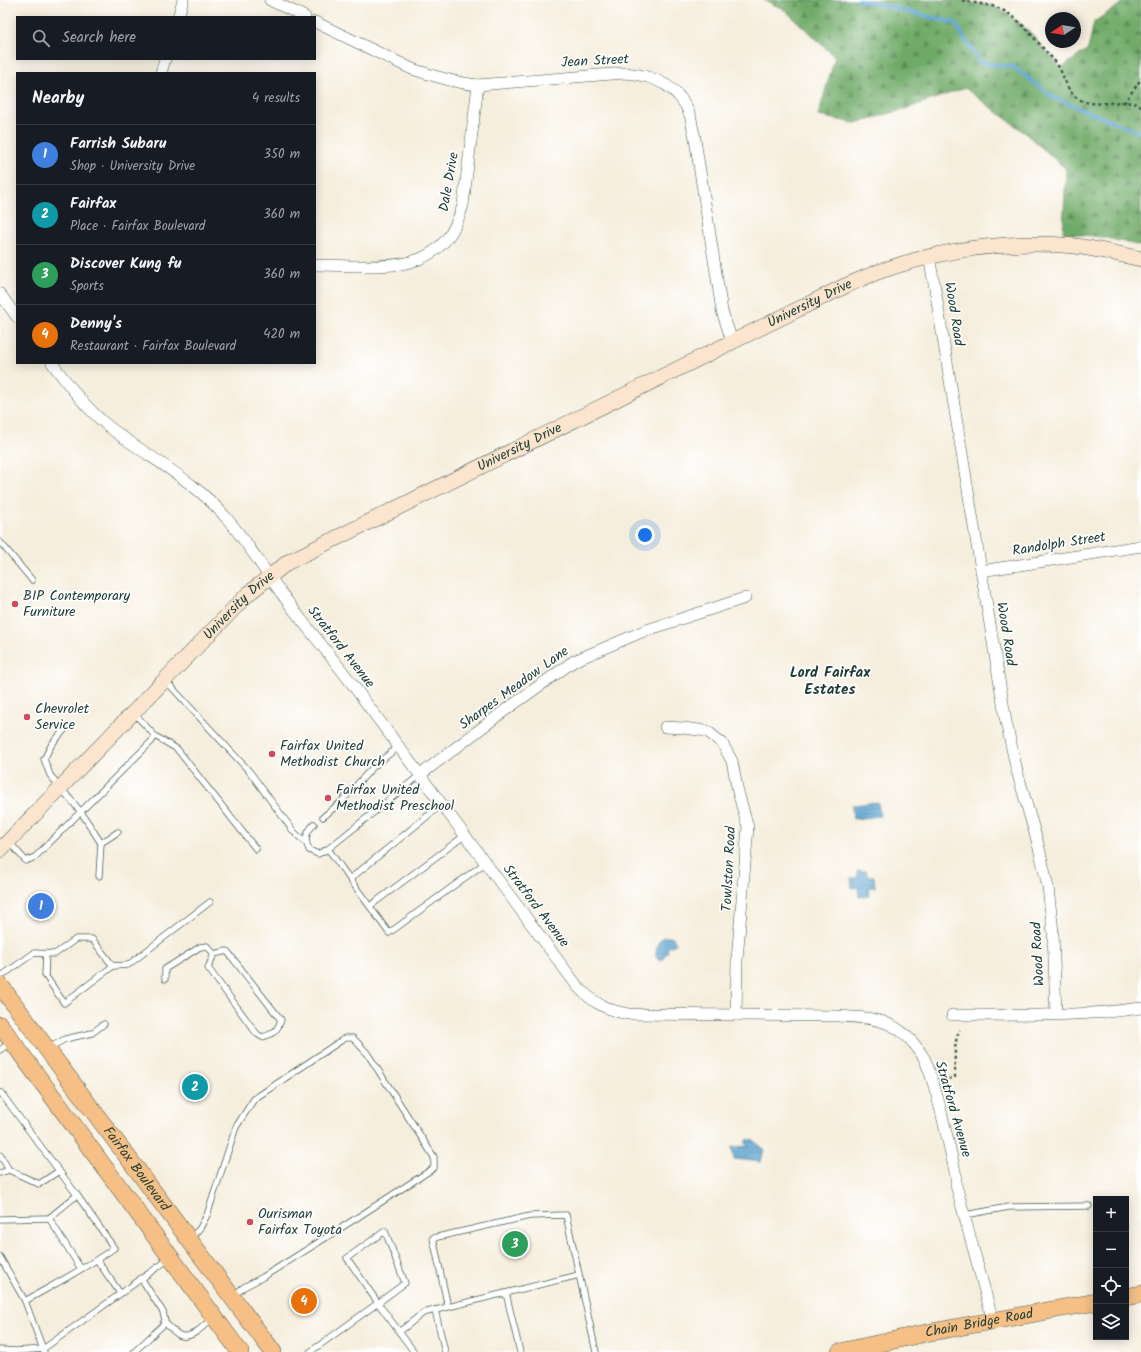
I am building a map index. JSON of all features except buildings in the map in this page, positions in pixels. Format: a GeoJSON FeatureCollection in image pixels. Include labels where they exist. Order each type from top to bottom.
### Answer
{"type":"FeatureCollection","features":[{"type":"Feature","properties":{"kind":"main road","name":"Fairfax Boulevard"},"geometry":{"type":"LineString","coordinates":[[0,985],[273,1352]]}},
{"type":"Feature","properties":{"kind":"main road","name":"Fairfax Boulevard"},"geometry":{"type":"LineString","coordinates":[[0,1025],[6,1046],[170,1258],[240,1352]]}},
{"type":"Feature","properties":{"kind":"main road"},"geometry":{"type":"LineString","coordinates":[[1129,1296],[1141,1294]]}},
{"type":"Feature","properties":{"kind":"main road","name":"Chain Bridge Road"},"geometry":{"type":"LineString","coordinates":[[840,1352],[926,1333],[1093,1303]]}},
{"type":"Feature","properties":{"kind":"street"},"geometry":{"type":"LineString","coordinates":[[178,16],[183,0]]}},
{"type":"Feature","properties":{"kind":"street"},"geometry":{"type":"LineString","coordinates":[[270,0],[303,16]]}},
{"type":"Feature","properties":{"kind":"street","name":"Jean Street"},"geometry":{"type":"LineString","coordinates":[[316,22],[412,69],[465,83],[478,85],[624,72],[653,77],[675,91],[685,105],[691,122],[722,311],[732,341]]}},
{"type":"Feature","properties":{"kind":"street"},"geometry":{"type":"LineString","coordinates":[[161,72],[166,60]]}},
{"type":"Feature","properties":{"kind":"street","name":"Dale Drive"},"geometry":{"type":"LineString","coordinates":[[316,265],[399,265],[419,260],[432,253],[442,244],[454,227],[463,205],[478,85]]}},
{"type":"Feature","properties":{"kind":"street","name":"University Drive"},"geometry":{"type":"LineString","coordinates":[[4,846],[248,594],[288,562],[732,341],[845,286],[881,271],[960,250],[1000,245],[1040,244],[1082,247],[1109,251],[1141,259]]}},
{"type":"Feature","properties":{"kind":"street","name":"Wood Road"},"geometry":{"type":"LineString","coordinates":[[929,257],[1006,722],[1017,771],[1038,844],[1048,887],[1053,932],[1056,1014]]}},
{"type":"Feature","properties":{"kind":"street"},"geometry":{"type":"LineString","coordinates":[[0,294],[16,316]]}},
{"type":"Feature","properties":{"kind":"street","name":"Stratford Avenue"},"geometry":{"type":"LineString","coordinates":[[53,364],[78,397],[112,430],[178,474],[208,498],[230,521],[284,597],[357,691],[578,987],[589,998],[614,1011],[628,1014],[838,1016],[870,1019],[893,1026],[912,1042],[924,1058],[933,1084],[956,1176],[956,1185],[993,1321]]}},
{"type":"Feature","properties":{"kind":"street","name":"Randolph Street"},"geometry":{"type":"LineString","coordinates":[[981,571],[1141,546]]}},
{"type":"Feature","properties":{"kind":"street","name":"Sharpes Meadow Lane"},"geometry":{"type":"LineString","coordinates":[[420,775],[504,711],[574,661],[644,631],[745,598]]}},
{"type":"Feature","properties":{"kind":"street","name":"Towlston Road"},"geometry":{"type":"LineString","coordinates":[[665,727],[708,730],[722,743],[732,761],[738,792],[748,827],[738,960],[736,1015]]}},
{"type":"Feature","properties":{"kind":"street"},"geometry":{"type":"LineString","coordinates":[[952,1015],[1056,1014],[1107,1012],[1141,1008]]}},
{"type":"Feature","properties":{"kind":"lane"},"geometry":{"type":"LineString","coordinates":[[0,542],[32,580]]}},
{"type":"Feature","properties":{"kind":"lane"},"geometry":{"type":"LineString","coordinates":[[165,680],[249,771],[294,832],[306,843],[309,850],[318,854],[328,849],[420,775]]}},
{"type":"Feature","properties":{"kind":"lane"},"geometry":{"type":"LineString","coordinates":[[134,712],[155,736],[177,749],[256,849]]}},
{"type":"Feature","properties":{"kind":"lane"},"geometry":{"type":"LineString","coordinates":[[66,728],[52,744],[44,759],[50,775],[81,812],[102,843],[98,876]]}},
{"type":"Feature","properties":{"kind":"lane"},"geometry":{"type":"LineString","coordinates":[[4,846],[26,861],[35,857],[151,742],[155,736]]}},
{"type":"Feature","properties":{"kind":"lane"},"geometry":{"type":"LineString","coordinates":[[323,817],[340,803],[373,767],[398,747]]}},
{"type":"Feature","properties":{"kind":"lane"},"geometry":{"type":"LineString","coordinates":[[350,879],[441,805]]}},
{"type":"Feature","properties":{"kind":"lane"},"geometry":{"type":"LineString","coordinates":[[306,843],[307,831],[314,824]]}},
{"type":"Feature","properties":{"kind":"lane"},"geometry":{"type":"LineString","coordinates":[[102,843],[118,832]]}},
{"type":"Feature","properties":{"kind":"lane"},"geometry":{"type":"LineString","coordinates":[[370,906],[464,836]]}},
{"type":"Feature","properties":{"kind":"lane"},"geometry":{"type":"LineString","coordinates":[[328,849],[389,933],[485,863]]}},
{"type":"Feature","properties":{"kind":"lane"},"geometry":{"type":"LineString","coordinates":[[46,953],[45,975],[64,1003],[113,966],[128,965],[210,902]]}},
{"type":"Feature","properties":{"kind":"lane"},"geometry":{"type":"LineString","coordinates":[[0,977],[34,953],[55,954],[76,939],[92,939],[113,966]]}},
{"type":"Feature","properties":{"kind":"lane"},"geometry":{"type":"LineString","coordinates":[[164,979],[165,969],[200,947],[207,946],[214,954]]}},
{"type":"Feature","properties":{"kind":"lane"},"geometry":{"type":"LineString","coordinates":[[228,951],[281,1020],[277,1029],[271,1034],[262,1037],[257,1034],[208,968],[214,954],[228,951]]}},
{"type":"Feature","properties":{"kind":"lane"},"geometry":{"type":"LineString","coordinates":[[47,1049],[65,1039],[92,1033],[104,1024]]}},
{"type":"Feature","properties":{"kind":"lane"},"geometry":{"type":"LineString","coordinates":[[189,1240],[200,1228],[205,1219],[224,1167],[236,1127],[254,1099],[345,1038],[353,1038],[367,1053],[434,1157],[434,1168],[327,1237],[263,1277],[244,1287],[231,1297]]}},
{"type":"Feature","properties":{"kind":"lane"},"geometry":{"type":"LineString","coordinates":[[1,1093],[77,1195],[114,1248],[81,1270],[25,1300]]}},
{"type":"Feature","properties":{"kind":"lane"},"geometry":{"type":"LineString","coordinates":[[0,1155],[9,1170],[39,1184],[59,1171]]}},
{"type":"Feature","properties":{"kind":"lane"},"geometry":{"type":"LineString","coordinates":[[0,1173],[9,1170]]}},
{"type":"Feature","properties":{"kind":"lane"},"geometry":{"type":"LineString","coordinates":[[0,1219],[49,1218],[77,1195]]}},
{"type":"Feature","properties":{"kind":"lane"},"geometry":{"type":"LineString","coordinates":[[965,1215],[1009,1207],[1089,1206]]}},
{"type":"Feature","properties":{"kind":"lane"},"geometry":{"type":"LineString","coordinates":[[448,1307],[433,1238],[530,1216],[566,1215],[596,1352]]}},
{"type":"Feature","properties":{"kind":"lane"},"geometry":{"type":"LineString","coordinates":[[49,1218],[81,1270]]}},
{"type":"Feature","properties":{"kind":"lane"},"geometry":{"type":"LineString","coordinates":[[310,1352],[378,1304],[406,1283],[385,1231],[347,1258],[378,1304],[414,1352]]}},
{"type":"Feature","properties":{"kind":"lane"},"geometry":{"type":"LineString","coordinates":[[0,1257],[25,1300],[43,1350]]}},
{"type":"Feature","properties":{"kind":"lane"},"geometry":{"type":"LineString","coordinates":[[0,1350],[16,1352],[43,1350],[170,1258]]}},
{"type":"Feature","properties":{"kind":"lane"},"geometry":{"type":"LineString","coordinates":[[97,1260],[120,1293]]}},
{"type":"Feature","properties":{"kind":"lane"},"geometry":{"type":"LineString","coordinates":[[399,1332],[423,1313],[579,1275]]}},
{"type":"Feature","properties":{"kind":"lane"},"geometry":{"type":"LineString","coordinates":[[134,1352],[162,1326],[165,1321],[163,1312],[141,1278]]}},
{"type":"Feature","properties":{"kind":"lane"},"geometry":{"type":"LineString","coordinates":[[506,1293],[520,1352]]}},
{"type":"Feature","properties":{"kind":"lane"},"geometry":{"type":"LineString","coordinates":[[435,1310],[445,1352]]}},
{"type":"Feature","properties":{"kind":"lane"},"geometry":{"type":"LineString","coordinates":[[164,1322],[178,1335],[185,1337],[192,1335],[214,1317]]}},
{"type":"Feature","properties":{"kind":"path"},"geometry":{"type":"LineString","coordinates":[[962,0],[992,6],[1009,14],[1021,24],[1054,59],[1070,91],[1078,99],[1087,102],[1124,102],[1141,106]]}},
{"type":"Feature","properties":{"kind":"path"},"geometry":{"type":"LineString","coordinates":[[1124,102],[1141,79]]}},
{"type":"Feature","properties":{"kind":"path"},"geometry":{"type":"LineString","coordinates":[[933,1084],[955,1077],[955,1043],[957,1034],[960,1030]]}},
{"type":"Feature","properties":{"kind":"green space"},"geometry":{"type":"Polygon","coordinates":[[[764,0],[968,0],[974,3],[992,6],[1009,14],[1033,35],[1054,59],[1060,69],[1088,49],[1094,22],[1127,0],[1141,0],[1141,246],[1102,237],[1063,233],[1066,169],[1025,133],[965,88],[902,110],[855,123],[818,116],[835,57],[785,10],[764,0]]]}},
{"type":"Feature","properties":{"kind":"water"},"geometry":{"type":"Polygon","coordinates":[[[878,802],[880,816],[853,819],[852,805],[878,802]]]}},
{"type":"Feature","properties":{"kind":"water"},"geometry":{"type":"Polygon","coordinates":[[[857,871],[866,871],[867,876],[874,876],[875,887],[868,888],[869,896],[859,897],[858,887],[852,888],[851,878],[858,878],[857,871]]]}},
{"type":"Feature","properties":{"kind":"water"},"geometry":{"type":"Polygon","coordinates":[[[663,937],[673,937],[676,944],[667,948],[668,952],[664,956],[664,959],[659,960],[656,956],[657,948],[659,941],[663,937]]]}},
{"type":"Feature","properties":{"kind":"water"},"geometry":{"type":"Polygon","coordinates":[[[748,1139],[754,1141],[764,1149],[761,1162],[734,1159],[732,1147],[748,1146],[745,1142],[748,1139]]]}},
{"type":"Feature","properties":{"kind":"waterway"},"geometry":{"type":"LineString","coordinates":[[859,0],[955,23],[980,63],[1014,67],[1054,98],[1141,133]]}},
{"type":"Feature","properties":{"kind":"place","name":"BIP Contemporary Furniture"},"geometry":{"type":"Point","coordinates":[15,604]}},
{"type":"Feature","properties":{"kind":"place","name":"Chevrolet Service"},"geometry":{"type":"Point","coordinates":[27,717]}},
{"type":"Feature","properties":{"kind":"place","name":"Fairfax United Methodist Church"},"geometry":{"type":"Point","coordinates":[272,754]}},
{"type":"Feature","properties":{"kind":"place","name":"Fairfax United Methodist Preschool"},"geometry":{"type":"Point","coordinates":[328,798]}},
{"type":"Feature","properties":{"kind":"place","name":"Farrish Subaru"},"geometry":{"type":"Point","coordinates":[41,906]}},
{"type":"Feature","properties":{"kind":"place","name":"Fairfax"},"geometry":{"type":"Point","coordinates":[195,1087]}},
{"type":"Feature","properties":{"kind":"place","name":"Ourisman Fairfax Toyota"},"geometry":{"type":"Point","coordinates":[250,1222]}},
{"type":"Feature","properties":{"kind":"place","name":"Discover Kung fu"},"geometry":{"type":"Point","coordinates":[515,1244]}},
{"type":"Feature","properties":{"kind":"place","name":"Denny's"},"geometry":{"type":"Point","coordinates":[304,1301]}},
{"type":"Feature","properties":{"kind":"district","name":"Lord Fairfax Estates"},"geometry":{"type":"Point","coordinates":[830,682]}}]}
